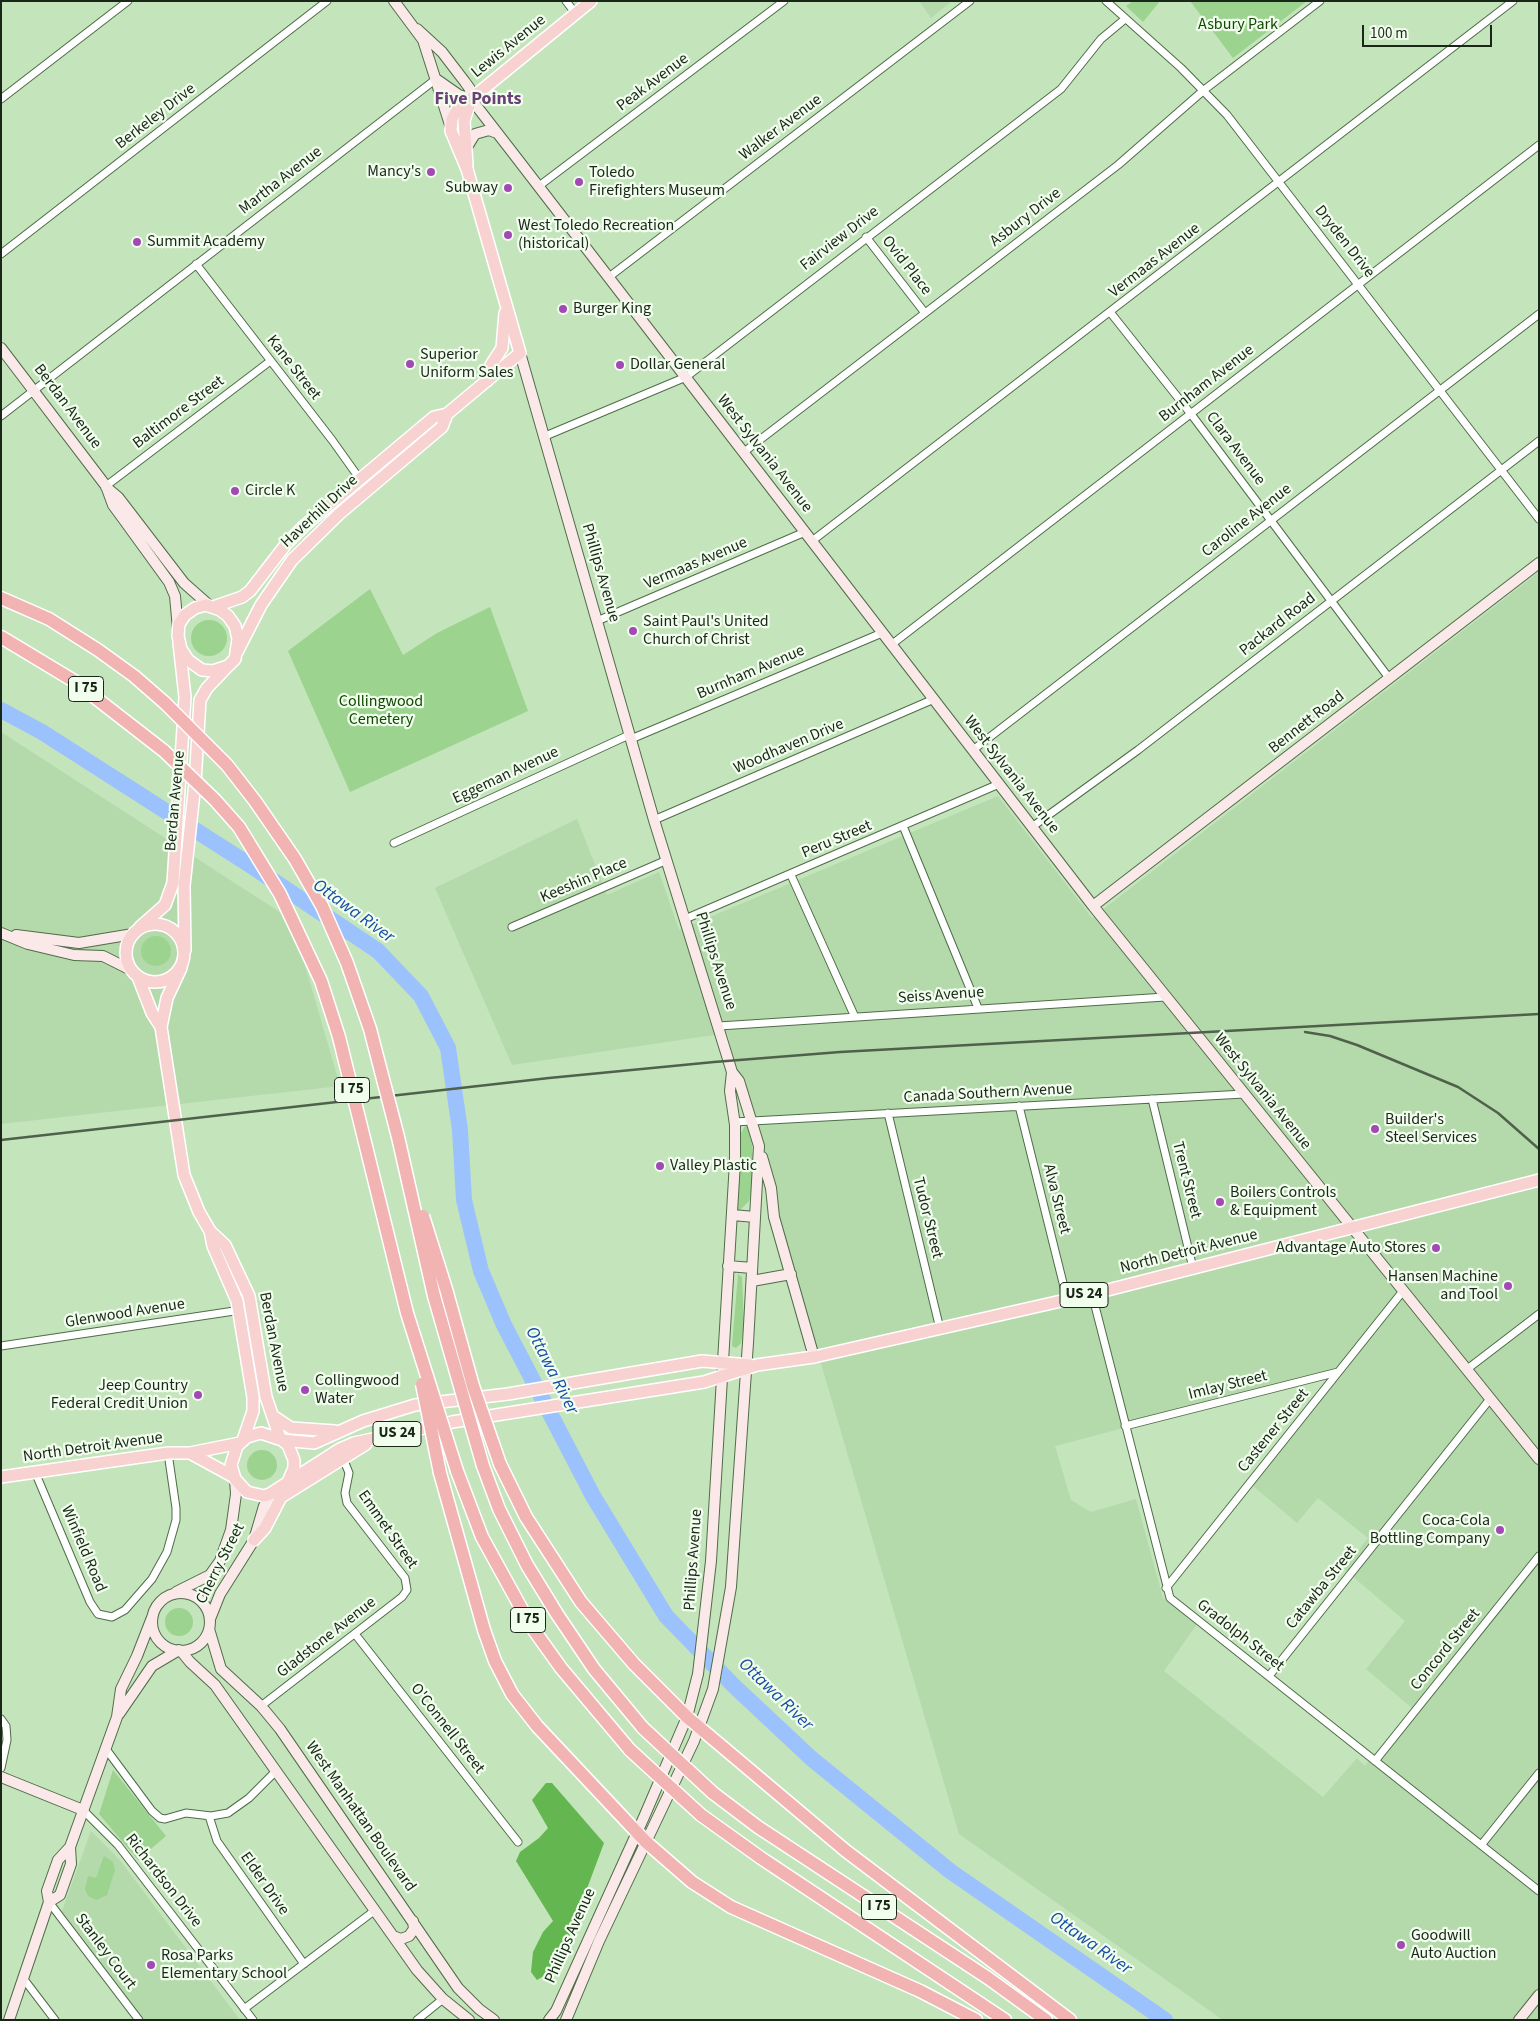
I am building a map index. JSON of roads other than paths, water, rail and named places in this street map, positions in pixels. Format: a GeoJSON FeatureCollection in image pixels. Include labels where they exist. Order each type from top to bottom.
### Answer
{"type":"FeatureCollection","features":[{"type":"Feature","properties":{"kind":"highway","name":"I 75"},"geometry":{"type":"LineString","coordinates":[[1,598],[49,620],[98,650],[134,676],[166,703],[227,765],[250,793],[295,859],[322,906],[347,963],[370,1029],[398,1137],[434,1296],[483,1466],[499,1509],[527,1565],[594,1669],[643,1728],[713,1793],[758,1826],[988,1978],[1046,2020]]}},
{"type":"Feature","properties":{"kind":"highway","name":"I 75"},"geometry":{"type":"LineString","coordinates":[[1,637],[74,681],[164,751],[215,800],[239,827],[280,894],[321,981],[339,1037],[407,1312],[457,1471],[482,1538],[531,1626],[561,1668],[630,1750],[701,1814],[761,1858],[1005,2020]]}},
{"type":"Feature","properties":{"kind":"highway"},"geometry":{"type":"LineString","coordinates":[[398,1137],[446,1289],[473,1386],[500,1464],[526,1517],[582,1602],[634,1664],[698,1728],[846,1851],[1070,2020]]}},
{"type":"Feature","properties":{"kind":"highway"},"geometry":{"type":"LineString","coordinates":[[407,1312],[440,1472],[484,1630],[495,1660],[512,1694],[537,1726],[636,1832],[692,1882],[731,1907],[920,1990],[976,2020]]}},
{"type":"Feature","properties":{"kind":"main road","name":"West Sylvania Avenue"},"geometry":{"type":"LineString","coordinates":[[394,1],[417,29],[442,52],[459,74],[470,89],[471,99],[1093,906],[1466,1370],[1537,1452]]}},
{"type":"Feature","properties":{"kind":"main road","name":"Lewis Avenue"},"geometry":{"type":"LineString","coordinates":[[471,99],[591,1]]}},
{"type":"Feature","properties":{"kind":"main road","name":"West Sylvania Avenue"},"geometry":{"type":"LineString","coordinates":[[417,29],[426,46],[436,79],[459,96],[471,99]]}},
{"type":"Feature","properties":{"kind":"main road"},"geometry":{"type":"LineString","coordinates":[[452,131],[436,79],[459,74]]}},
{"type":"Feature","properties":{"kind":"main road"},"geometry":{"type":"LineString","coordinates":[[452,131],[455,110],[464,101],[471,99]]}},
{"type":"Feature","properties":{"kind":"main road","name":"Phillips Avenue"},"geometry":{"type":"LineString","coordinates":[[467,169],[464,121],[471,99]]}},
{"type":"Feature","properties":{"kind":"main road"},"geometry":{"type":"LineString","coordinates":[[467,147],[475,134],[489,130],[497,133]]}},
{"type":"Feature","properties":{"kind":"main road","name":"Phillips Avenue"},"geometry":{"type":"LineString","coordinates":[[452,131],[467,169],[506,301],[543,437],[684,919],[732,1072],[739,1082],[752,1120],[771,1188],[774,1217],[814,1357]]}},
{"type":"Feature","properties":{"kind":"main road"},"geometry":{"type":"LineString","coordinates":[[487,380],[491,365],[498,358],[503,342],[506,301]]}},
{"type":"Feature","properties":{"kind":"main road","name":"Berdan Avenue"},"geometry":{"type":"LineString","coordinates":[[1,348],[106,486],[124,520],[169,582],[175,596],[178,629]]}},
{"type":"Feature","properties":{"kind":"main road","name":"Haverhill Drive"},"geometry":{"type":"LineString","coordinates":[[211,606],[242,597],[250,591],[287,544],[358,480],[434,417],[446,414],[520,353]]}},
{"type":"Feature","properties":{"kind":"main road","name":"Haverhill Drive"},"geometry":{"type":"LineString","coordinates":[[237,652],[261,605],[292,560],[323,528],[370,486],[442,427],[446,414]]}},
{"type":"Feature","properties":{"kind":"main road","name":"Berdan Avenue"},"geometry":{"type":"LineString","coordinates":[[106,486],[118,497],[184,583],[211,606]]}},
{"type":"Feature","properties":{"kind":"main road","name":"Bennett Road"},"geometry":{"type":"LineString","coordinates":[[1093,906],[1539,563]]}},
{"type":"Feature","properties":{"kind":"main road"},"geometry":{"type":"LineString","coordinates":[[200,606],[211,606],[228,616],[235,626],[238,640],[237,652],[228,666],[213,671],[202,670],[188,660],[179,642],[178,629],[182,619],[190,611],[200,606]]}},
{"type":"Feature","properties":{"kind":"main road","name":"Berdan Avenue"},"geometry":{"type":"LineString","coordinates":[[137,930],[162,909],[170,895],[185,714],[184,681],[179,642]]}},
{"type":"Feature","properties":{"kind":"main road","name":"Berdan Avenue"},"geometry":{"type":"LineString","coordinates":[[185,950],[183,909],[200,700],[207,688],[228,666]]}},
{"type":"Feature","properties":{"kind":"main road"},"geometry":{"type":"LineString","coordinates":[[159,924],[168,926],[182,940],[185,950],[181,968],[166,981],[147,981],[104,956],[74,955],[28,944],[4,933],[79,942],[159,924]]}},
{"type":"Feature","properties":{"kind":"main road"},"geometry":{"type":"LineString","coordinates":[[135,973],[126,951],[137,930]]}},
{"type":"Feature","properties":{"kind":"main road","name":"Berdan Avenue"},"geometry":{"type":"LineString","coordinates":[[181,968],[167,998],[161,1027],[184,1175],[194,1201],[210,1231],[213,1246],[232,1287],[239,1310],[254,1404],[241,1441]]}},
{"type":"Feature","properties":{"kind":"main road","name":"Berdan Avenue"},"geometry":{"type":"LineString","coordinates":[[135,973],[152,1013],[161,1027]]}},
{"type":"Feature","properties":{"kind":"main road","name":"Phillips Avenue"},"geometry":{"type":"LineString","coordinates":[[549,2020],[556,2011],[687,1717],[695,1689],[706,1621],[712,1561],[736,1139],[730,1091],[732,1072]]}},
{"type":"Feature","properties":{"kind":"main road","name":"Phillips Avenue"},"geometry":{"type":"LineString","coordinates":[[566,2020],[599,1940],[694,1741],[709,1703],[731,1587],[752,1281],[759,1146]]}},
{"type":"Feature","properties":{"kind":"main road","name":"North Detroit Avenue"},"geometry":{"type":"LineString","coordinates":[[288,1482],[340,1449],[354,1443],[444,1424],[704,1382],[745,1367],[814,1357],[1092,1294],[1539,1180]]}},
{"type":"Feature","properties":{"kind":"main road"},"geometry":{"type":"LineString","coordinates":[[732,1215],[755,1217]]}},
{"type":"Feature","properties":{"kind":"main road","name":"Berdan Avenue"},"geometry":{"type":"LineString","coordinates":[[210,1231],[225,1245],[234,1260],[252,1308],[264,1386],[272,1416],[281,1439]]}},
{"type":"Feature","properties":{"kind":"main road"},"geometry":{"type":"LineString","coordinates":[[728,1266],[752,1268]]}},
{"type":"Feature","properties":{"kind":"main road"},"geometry":{"type":"LineString","coordinates":[[752,1281],[791,1274]]}},
{"type":"Feature","properties":{"kind":"main road","name":"North Detroit Avenue"},"geometry":{"type":"LineString","coordinates":[[281,1439],[314,1443],[337,1431],[374,1417],[415,1405],[508,1394],[702,1361],[723,1362],[745,1367]]}},
{"type":"Feature","properties":{"kind":"main road"},"geometry":{"type":"LineString","coordinates":[[272,1416],[282,1425],[291,1428],[337,1431]]}},
{"type":"Feature","properties":{"kind":"main road","name":"US 24"},"geometry":{"type":"LineString","coordinates":[[241,1441],[261,1433],[281,1439]]}},
{"type":"Feature","properties":{"kind":"main road"},"geometry":{"type":"LineString","coordinates":[[281,1439],[288,1445],[294,1460],[294,1468],[288,1482]]}},
{"type":"Feature","properties":{"kind":"main road"},"geometry":{"type":"LineString","coordinates":[[254,1540],[265,1528],[281,1497],[374,1440]]}},
{"type":"Feature","properties":{"kind":"main road"},"geometry":{"type":"LineString","coordinates":[[235,1478],[232,1458],[241,1441]]}},
{"type":"Feature","properties":{"kind":"main road","name":"North Detroit Avenue"},"geometry":{"type":"LineString","coordinates":[[1,1477],[168,1453],[190,1452],[241,1441]]}},
{"type":"Feature","properties":{"kind":"main road","name":"North Detroit Avenue"},"geometry":{"type":"LineString","coordinates":[[190,1452],[235,1478]]}},
{"type":"Feature","properties":{"kind":"main road","name":"US 24"},"geometry":{"type":"LineString","coordinates":[[235,1478],[247,1492],[264,1496],[288,1482]]}},
{"type":"Feature","properties":{"kind":"main road","name":"Cherry Street"},"geometry":{"type":"LineString","coordinates":[[172,1594],[210,1575],[220,1561],[230,1530],[236,1494],[235,1478]]}},
{"type":"Feature","properties":{"kind":"main road","name":"Cherry Street"},"geometry":{"type":"LineString","coordinates":[[210,1624],[220,1594],[254,1540],[264,1506],[270,1494]]}},
{"type":"Feature","properties":{"kind":"main road"},"geometry":{"type":"LineString","coordinates":[[8,2020],[49,1902],[60,1895],[71,1864],[70,1847],[117,1717],[121,1689],[137,1656],[157,1606],[172,1594],[186,1593],[200,1600],[205,1605],[210,1624],[199,1644],[180,1650],[152,1666],[117,1717]]}},
{"type":"Feature","properties":{"kind":"main road"},"geometry":{"type":"LineString","coordinates":[[153,1615],[153,1629],[160,1641],[180,1650],[215,1685],[417,1970],[443,1999],[469,2020]]}},
{"type":"Feature","properties":{"kind":"main road","name":"West Manhattan Boulevard"},"geometry":{"type":"LineString","coordinates":[[210,1624],[221,1668],[261,1706],[296,1750],[458,1988],[479,2009],[494,2020]]}},
{"type":"Feature","properties":{"kind":"main road"},"geometry":{"type":"LineString","coordinates":[[1,1777],[83,1810]]}},
{"type":"Feature","properties":{"kind":"main road"},"geometry":{"type":"LineString","coordinates":[[393,1936],[401,1939],[409,1936],[414,1929],[413,1920]]}},
{"type":"Feature","properties":{"kind":"main road"},"geometry":{"type":"LineString","coordinates":[[1519,2020],[1539,1995]]}},
{"type":"Feature","properties":{"kind":"street"},"geometry":{"type":"LineString","coordinates":[[1,99],[128,1]]}},
{"type":"Feature","properties":{"kind":"street","name":"Berkeley Drive"},"geometry":{"type":"LineString","coordinates":[[1,254],[327,1]]}},
{"type":"Feature","properties":{"kind":"street"},"geometry":{"type":"LineString","coordinates":[[566,1],[576,14]]}},
{"type":"Feature","properties":{"kind":"street","name":"Peak Avenue"},"geometry":{"type":"LineString","coordinates":[[539,186],[784,1]]}},
{"type":"Feature","properties":{"kind":"street","name":"Walker Avenue"},"geometry":{"type":"LineString","coordinates":[[609,277],[970,1]]}},
{"type":"Feature","properties":{"kind":"street","name":"Dryden Drive"},"geometry":{"type":"LineString","coordinates":[[1106,1],[1204,90],[1280,181],[1539,519]]}},
{"type":"Feature","properties":{"kind":"street","name":"Asbury Drive"},"geometry":{"type":"LineString","coordinates":[[744,452],[1118,165],[1204,90],[1320,1]]}},
{"type":"Feature","properties":{"kind":"street","name":"Vermaas Avenue"},"geometry":{"type":"LineString","coordinates":[[812,541],[1514,1]]}},
{"type":"Feature","properties":{"kind":"street","name":"Fairview Drive"},"geometry":{"type":"LineString","coordinates":[[543,437],[686,378],[866,237],[1061,89],[1101,39],[1125,19]]}},
{"type":"Feature","properties":{"kind":"street","name":"Martha Avenue"},"geometry":{"type":"LineString","coordinates":[[1,416],[436,79]]}},
{"type":"Feature","properties":{"kind":"street","name":"Burnham Avenue"},"geometry":{"type":"LineString","coordinates":[[892,645],[1539,145]]}},
{"type":"Feature","properties":{"kind":"street","name":"Ovid Place"},"geometry":{"type":"LineString","coordinates":[[866,237],[925,313]]}},
{"type":"Feature","properties":{"kind":"street","name":"Kane Street"},"geometry":{"type":"LineString","coordinates":[[196,264],[269,362],[332,440],[358,480],[370,486]]}},
{"type":"Feature","properties":{"kind":"street","name":"Clara Avenue"},"geometry":{"type":"LineString","coordinates":[[1110,312],[1272,520],[1278,532],[1389,678]]}},
{"type":"Feature","properties":{"kind":"street","name":"Caroline Avenue"},"geometry":{"type":"LineString","coordinates":[[973,750],[1539,314]]}},
{"type":"Feature","properties":{"kind":"street","name":"Baltimore Street"},"geometry":{"type":"LineString","coordinates":[[106,486],[269,362]]}},
{"type":"Feature","properties":{"kind":"street","name":"Packard Road"},"geometry":{"type":"LineString","coordinates":[[1032,827],[1138,750],[1539,441]]}},
{"type":"Feature","properties":{"kind":"street","name":"Vermaas Avenue"},"geometry":{"type":"LineString","coordinates":[[597,622],[805,532]]}},
{"type":"Feature","properties":{"kind":"street","name":"Burnham Avenue"},"geometry":{"type":"LineString","coordinates":[[630,737],[882,633]]}},
{"type":"Feature","properties":{"kind":"street","name":"Woodhaven Drive"},"geometry":{"type":"LineString","coordinates":[[654,820],[934,699]]}},
{"type":"Feature","properties":{"kind":"street","name":"Eggeman Avenue"},"geometry":{"type":"LineString","coordinates":[[394,843],[630,737]]}},
{"type":"Feature","properties":{"kind":"street","name":"Peru Street"},"geometry":{"type":"LineString","coordinates":[[684,919],[791,875],[998,784]]}},
{"type":"Feature","properties":{"kind":"street"},"geometry":{"type":"LineString","coordinates":[[903,826],[978,1008]]}},
{"type":"Feature","properties":{"kind":"street","name":"Keeshin Place"},"geometry":{"type":"LineString","coordinates":[[512,927],[667,860]]}},
{"type":"Feature","properties":{"kind":"street"},"geometry":{"type":"LineString","coordinates":[[791,875],[854,1015]]}},
{"type":"Feature","properties":{"kind":"street","name":"Seiss Avenue"},"geometry":{"type":"LineString","coordinates":[[719,1026],[854,1015],[1165,997]]}},
{"type":"Feature","properties":{"kind":"street","name":"Canada Southern Avenue"},"geometry":{"type":"LineString","coordinates":[[734,1122],[1244,1094]]}},
{"type":"Feature","properties":{"kind":"street","name":"Trent Street"},"geometry":{"type":"LineString","coordinates":[[1152,1099],[1193,1268]]}},
{"type":"Feature","properties":{"kind":"street","name":"Alva Street"},"geometry":{"type":"LineString","coordinates":[[1019,1106],[1067,1299]]}},
{"type":"Feature","properties":{"kind":"street","name":"Tudor Street"},"geometry":{"type":"LineString","coordinates":[[888,1113],[940,1329]]}},
{"type":"Feature","properties":{"kind":"street","name":"Castener Street"},"geometry":{"type":"LineString","coordinates":[[1166,1588],[1403,1291]]}},
{"type":"Feature","properties":{"kind":"street","name":"Gradolph Street"},"geometry":{"type":"LineString","coordinates":[[1092,1294],[1170,1598],[1539,1890]]}},
{"type":"Feature","properties":{"kind":"street","name":"Glenwood Avenue"},"geometry":{"type":"LineString","coordinates":[[1,1346],[252,1308]]}},
{"type":"Feature","properties":{"kind":"street"},"geometry":{"type":"LineString","coordinates":[[1466,1370],[1539,1314]]}},
{"type":"Feature","properties":{"kind":"street","name":"Imlay Street"},"geometry":{"type":"LineString","coordinates":[[1125,1426],[1338,1372]]}},
{"type":"Feature","properties":{"kind":"street","name":"Catawba Street"},"geometry":{"type":"LineString","coordinates":[[1269,1676],[1490,1399]]}},
{"type":"Feature","properties":{"kind":"street","name":"Winfield Road"},"geometry":{"type":"LineString","coordinates":[[35,1472],[90,1602],[98,1614],[112,1617],[125,1610],[152,1579],[167,1552],[176,1514],[168,1453]]}},
{"type":"Feature","properties":{"kind":"street","name":"Emmet Street"},"geometry":{"type":"LineString","coordinates":[[343,1458],[349,1473],[345,1498],[347,1503],[405,1578],[407,1590]]}},
{"type":"Feature","properties":{"kind":"street","name":"Concord Street"},"geometry":{"type":"LineString","coordinates":[[1375,1761],[1539,1556]]}},
{"type":"Feature","properties":{"kind":"street","name":"Gladstone Avenue"},"geometry":{"type":"LineString","coordinates":[[261,1706],[402,1597],[407,1590]]}},
{"type":"Feature","properties":{"kind":"street","name":"O'Connell Street"},"geometry":{"type":"LineString","coordinates":[[355,1634],[518,1842]]}},
{"type":"Feature","properties":{"kind":"street"},"geometry":{"type":"LineString","coordinates":[[1,1719],[6,1726],[7,1740],[1,1768]]}},
{"type":"Feature","properties":{"kind":"street"},"geometry":{"type":"LineString","coordinates":[[106,1748],[147,1805],[160,1818],[165,1819],[186,1813],[219,1816],[235,1808],[275,1772]]}},
{"type":"Feature","properties":{"kind":"street"},"geometry":{"type":"LineString","coordinates":[[1482,1844],[1539,1773]]}},
{"type":"Feature","properties":{"kind":"street","name":"Richardson Drive"},"geometry":{"type":"LineString","coordinates":[[83,1810],[118,1845],[253,2020]]}},
{"type":"Feature","properties":{"kind":"street","name":"Elder Drive"},"geometry":{"type":"LineString","coordinates":[[209,1816],[217,1841],[304,1964]]}},
{"type":"Feature","properties":{"kind":"street","name":"Stanley Court"},"geometry":{"type":"LineString","coordinates":[[49,1902],[139,2020]]}},
{"type":"Feature","properties":{"kind":"street"},"geometry":{"type":"LineString","coordinates":[[244,2009],[374,1911]]}},
{"type":"Feature","properties":{"kind":"street"},"geometry":{"type":"LineString","coordinates":[[23,1978],[55,2020]]}},
{"type":"Feature","properties":{"kind":"street"},"geometry":{"type":"LineString","coordinates":[[417,2020],[443,1999]]}},
{"type":"Feature","properties":{"kind":"waterway","name":"Ottawa River"},"geometry":{"type":"LineString","coordinates":[[1,710],[42,732],[253,867],[378,951],[421,996],[448,1048],[460,1130],[464,1200],[481,1271],[504,1325],[593,1496],[666,1616],[733,1685],[812,1759],[950,1871],[1165,2020]]}},
{"type":"Feature","properties":{"kind":"railway"},"geometry":{"type":"LineString","coordinates":[[1,1140],[549,1078],[714,1062],[840,1052],[1539,1014]]}},
{"type":"Feature","properties":{"kind":"railway"},"geometry":{"type":"LineString","coordinates":[[1305,1032],[1330,1036],[1357,1045],[1458,1087],[1498,1113],[1539,1149]]}},
{"type":"Feature","properties":{"kind":"place","name":"Mancy's"},"geometry":{"type":"Point","coordinates":[431,172]}},
{"type":"Feature","properties":{"kind":"place","name":"Toledo Firefighters Museum"},"geometry":{"type":"Point","coordinates":[579,182]}},
{"type":"Feature","properties":{"kind":"place","name":"Subway"},"geometry":{"type":"Point","coordinates":[508,188]}},
{"type":"Feature","properties":{"kind":"place","name":"West Toledo Recreation (historical)"},"geometry":{"type":"Point","coordinates":[508,235]}},
{"type":"Feature","properties":{"kind":"place","name":"Summit Academy"},"geometry":{"type":"Point","coordinates":[137,242]}},
{"type":"Feature","properties":{"kind":"place","name":"Burger King"},"geometry":{"type":"Point","coordinates":[563,309]}},
{"type":"Feature","properties":{"kind":"place","name":"Superior Uniform Sales"},"geometry":{"type":"Point","coordinates":[410,364]}},
{"type":"Feature","properties":{"kind":"place","name":"Dollar General"},"geometry":{"type":"Point","coordinates":[620,365]}},
{"type":"Feature","properties":{"kind":"place","name":"Circle K"},"geometry":{"type":"Point","coordinates":[235,491]}},
{"type":"Feature","properties":{"kind":"place","name":"Saint Paul's United Church of Christ"},"geometry":{"type":"Point","coordinates":[633,631]}},
{"type":"Feature","properties":{"kind":"place","name":"Builder's Steel Services"},"geometry":{"type":"Point","coordinates":[1375,1129]}},
{"type":"Feature","properties":{"kind":"place","name":"Valley Plastic"},"geometry":{"type":"Point","coordinates":[660,1166]}},
{"type":"Feature","properties":{"kind":"place","name":"Boilers Controls & Equipment"},"geometry":{"type":"Point","coordinates":[1220,1202]}},
{"type":"Feature","properties":{"kind":"place","name":"Advantage Auto Stores"},"geometry":{"type":"Point","coordinates":[1436,1248]}},
{"type":"Feature","properties":{"kind":"place","name":"Hansen Machine and Tool"},"geometry":{"type":"Point","coordinates":[1508,1286]}},
{"type":"Feature","properties":{"kind":"place","name":"Collingwood Water"},"geometry":{"type":"Point","coordinates":[305,1390]}},
{"type":"Feature","properties":{"kind":"place","name":"Jeep Country Federal Credit Union"},"geometry":{"type":"Point","coordinates":[198,1395]}},
{"type":"Feature","properties":{"kind":"place","name":"Coca-Cola Bottling Company"},"geometry":{"type":"Point","coordinates":[1500,1530]}},
{"type":"Feature","properties":{"kind":"place","name":"Goodwill Auto Auction"},"geometry":{"type":"Point","coordinates":[1401,1945]}},
{"type":"Feature","properties":{"kind":"place","name":"Rosa Parks Elementary School"},"geometry":{"type":"Point","coordinates":[151,1965]}},
{"type":"Feature","properties":{"kind":"district","name":"Five Points"},"geometry":{"type":"Point","coordinates":[478,100]}},
{"type":"Feature","properties":{"kind":"park label","name":"Asbury Park"},"geometry":{"type":"Point","coordinates":[1238,25]}},
{"type":"Feature","properties":{"kind":"park label","name":"Collingwood Cemetery"},"geometry":{"type":"Point","coordinates":[381,711]}}]}
